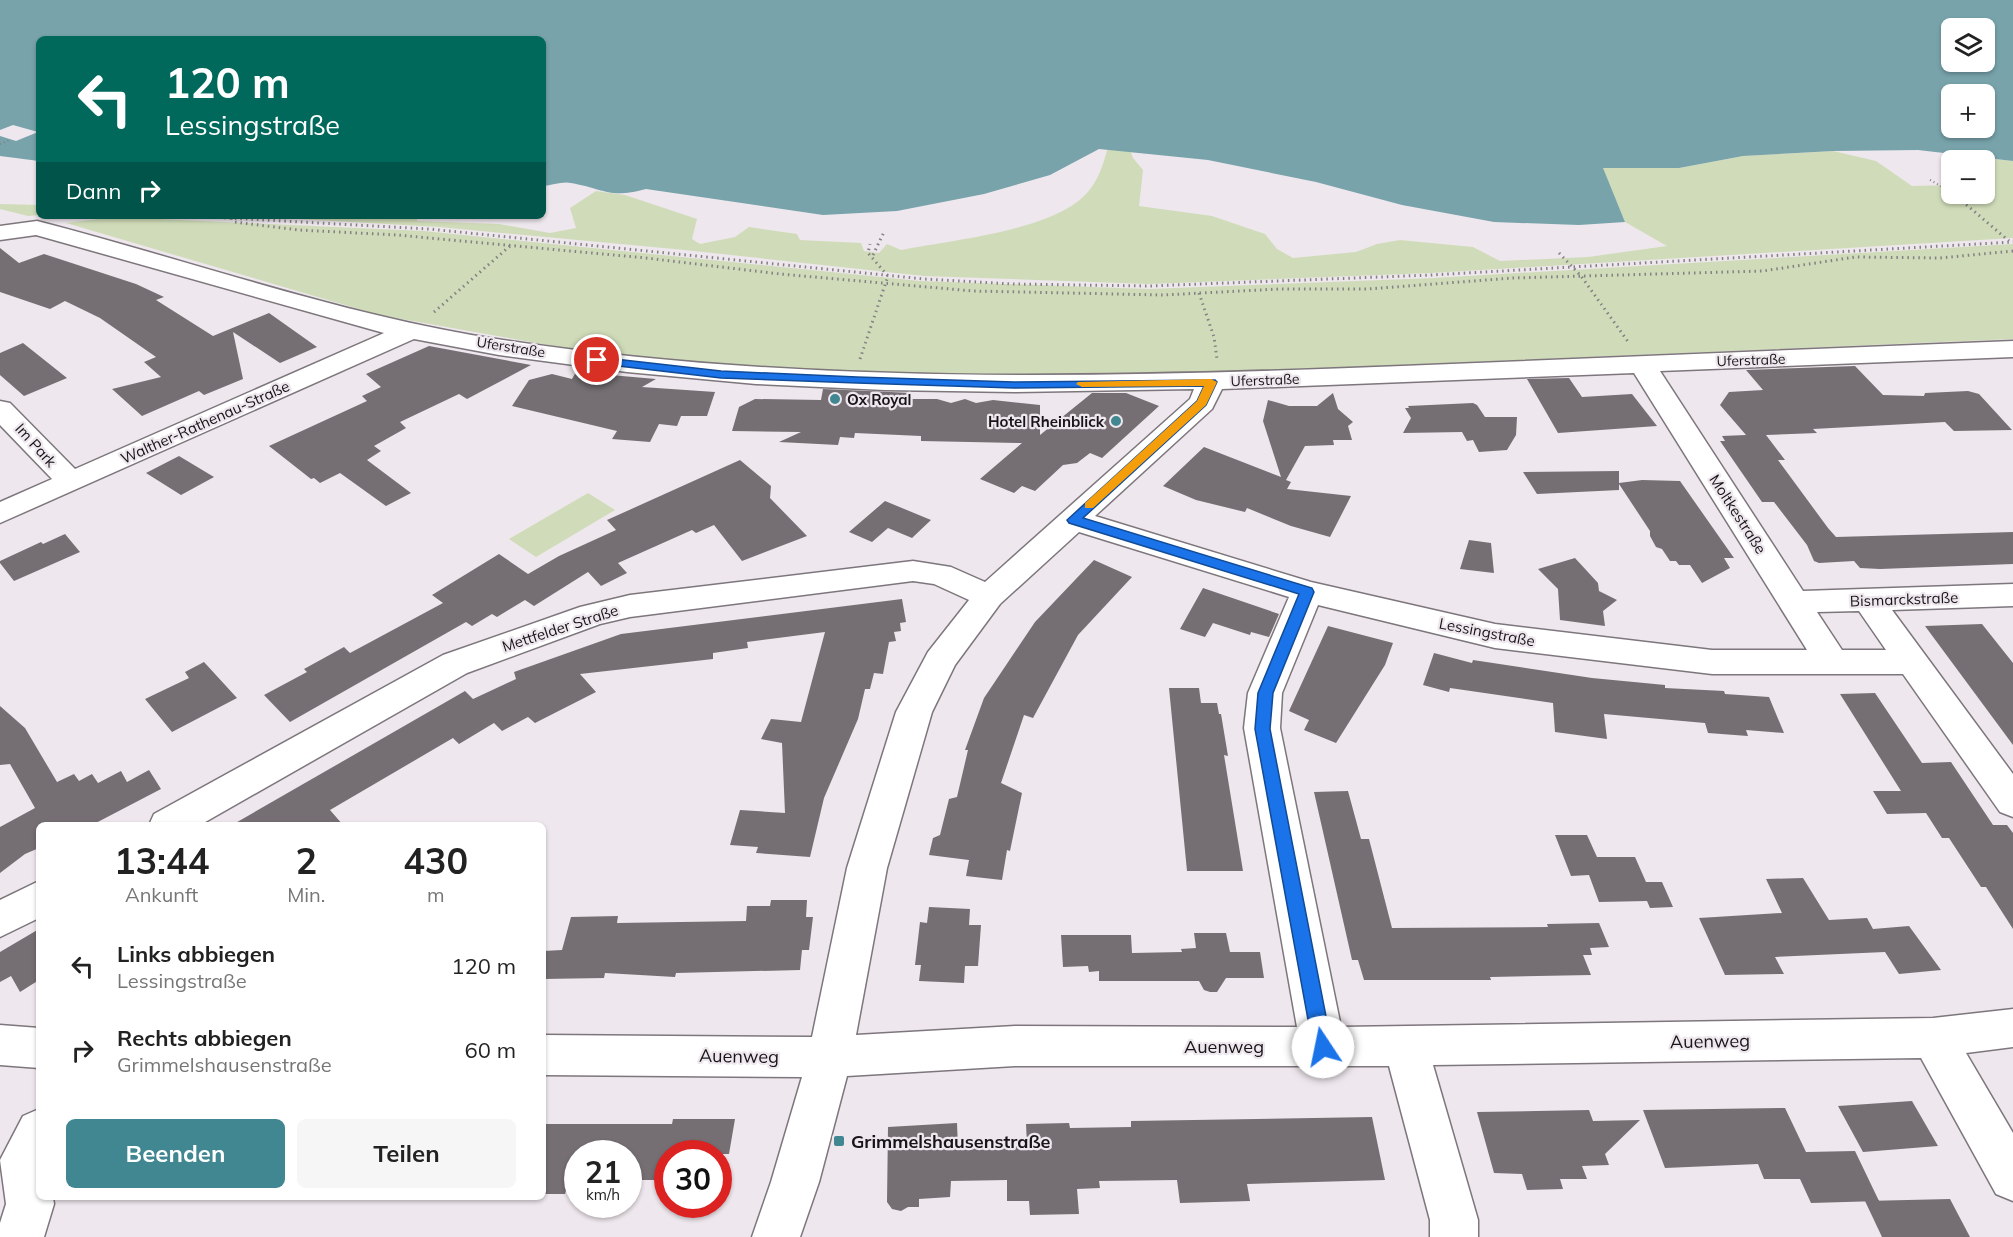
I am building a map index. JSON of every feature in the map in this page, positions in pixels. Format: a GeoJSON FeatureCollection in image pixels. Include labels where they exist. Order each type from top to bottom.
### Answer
{"type":"FeatureCollection","features":[{"type":"Feature","properties":{"kind":"street","name":"Uferstraße"},"geometry":{"type":"LineString","coordinates":[[0,233],[31,227],[410,331],[577,358],[721,375],[1014,385],[1631,352],[2013,349]]}},
{"type":"Feature","properties":{"kind":"street","name":"Walther-Rathenau-Straße"},"geometry":{"type":"LineString","coordinates":[[0,513],[410,331]]}},
{"type":"Feature","properties":{"kind":"street","name":"Moltkestraße"},"geometry":{"type":"LineString","coordinates":[[1631,352],[1833,663]]}},
{"type":"Feature","properties":{"kind":"street"},"geometry":{"type":"LineString","coordinates":[[776,1237],[795,1182],[830,1057],[867,868],[914,712],[940,660],[989,596],[1202,403],[1215,373]]}},
{"type":"Feature","properties":{"kind":"street","name":"Im Park"},"geometry":{"type":"LineString","coordinates":[[0,409],[71,482]]}},
{"type":"Feature","properties":{"kind":"street","name":"Lessingstraße"},"geometry":{"type":"LineString","coordinates":[[1074,520],[1307,592],[1495,636],[1712,662],[1913,662]]}},
{"type":"Feature","properties":{"kind":"street","name":"Mettfelder Straße"},"geometry":{"type":"LineString","coordinates":[[173,822],[455,664],[592,615],[630,606],[914,571],[940,574],[989,596]]}},
{"type":"Feature","properties":{"kind":"street"},"geometry":{"type":"LineString","coordinates":[[1307,592],[1265,693],[1262,729],[1323,1047]]}},
{"type":"Feature","properties":{"kind":"street","name":"Bismarckstraße"},"geometry":{"type":"LineString","coordinates":[[1795,602],[2013,595]]}},
{"type":"Feature","properties":{"kind":"street"},"geometry":{"type":"LineString","coordinates":[[1868,600],[2013,802]]}},
{"type":"Feature","properties":{"kind":"street"},"geometry":{"type":"LineString","coordinates":[[0,920],[36,900]]}},
{"type":"Feature","properties":{"kind":"street","name":"Auenweg"},"geometry":{"type":"LineString","coordinates":[[546,1054],[830,1057],[1015,1046],[1323,1047],[1933,1038],[2013,1028]]}},
{"type":"Feature","properties":{"kind":"street"},"geometry":{"type":"LineString","coordinates":[[1933,1038],[2013,1178]]}},
{"type":"Feature","properties":{"kind":"street"},"geometry":{"type":"LineString","coordinates":[[0,1045],[36,1048]]}},
{"type":"Feature","properties":{"kind":"street"},"geometry":{"type":"LineString","coordinates":[[1405,1045],[1454,1220],[1454,1237]]}},
{"type":"Feature","properties":{"kind":"street"},"geometry":{"type":"LineString","coordinates":[[20,1237],[30,1204],[23,1161],[36,1137]]}},
{"type":"Feature","properties":{"kind":"path"},"geometry":{"type":"LineString","coordinates":[[0,144],[10,140]]}},
{"type":"Feature","properties":{"kind":"path"},"geometry":{"type":"LineString","coordinates":[[1930,180],[1941,186]]}},
{"type":"Feature","properties":{"kind":"path"},"geometry":{"type":"LineString","coordinates":[[1966,204],[2011,242]]}},
{"type":"Feature","properties":{"kind":"path"},"geometry":{"type":"LineString","coordinates":[[232,219],[234,222],[299,230],[510,246],[884,283],[974,291],[1063,294],[1378,289],[1514,278],[1763,271],[1855,257],[1940,258],[2013,251]]}},
{"type":"Feature","properties":{"kind":"path"},"geometry":{"type":"LineString","coordinates":[[250,219],[429,229],[888,276],[1013,284],[1149,286],[1574,267],[2011,242]]}},
{"type":"Feature","properties":{"kind":"path"},"geometry":{"type":"LineString","coordinates":[[873,255],[884,232]]}},
{"type":"Feature","properties":{"kind":"path"},"geometry":{"type":"LineString","coordinates":[[870,244],[868,254],[888,276]]}},
{"type":"Feature","properties":{"kind":"path"},"geometry":{"type":"LineString","coordinates":[[441,317],[430,315],[510,246]]}},
{"type":"Feature","properties":{"kind":"path"},"geometry":{"type":"LineString","coordinates":[[1846,250],[1855,257]]}},
{"type":"Feature","properties":{"kind":"path"},"geometry":{"type":"LineString","coordinates":[[1559,253],[1574,267],[1624,336]]}},
{"type":"Feature","properties":{"kind":"path"},"geometry":{"type":"LineString","coordinates":[[871,362],[859,362],[888,276]]}},
{"type":"Feature","properties":{"kind":"path"},"geometry":{"type":"LineString","coordinates":[[1199,293],[1214,337],[1215,373]]}},
{"type":"Feature","properties":{"kind":"green space"},"geometry":{"type":"Polygon","coordinates":[[[1111,136],[1128,144],[1133,158],[1143,170],[1139,206],[1212,216],[1265,234],[1277,249],[1293,258],[1356,252],[1377,244],[1400,240],[1473,247],[1500,261],[1588,257],[1667,246],[1625,222],[1602,168],[1679,168],[1743,156],[1833,151],[1876,161],[1912,186],[1941,185],[1941,204],[1995,204],[1995,159],[2013,161],[2013,238],[1431,273],[1149,284],[924,276],[685,250],[439,227],[299,219],[417,219],[417,221],[499,224],[550,233],[576,228],[570,208],[596,191],[625,195],[697,219],[692,239],[700,244],[735,237],[749,227],[797,234],[800,240],[861,243],[864,251],[879,253],[887,244],[901,250],[1025,226],[1069,207],[1085,195],[1095,182],[1111,136]]]}},
{"type":"Feature","properties":{"kind":"green space"},"geometry":{"type":"Polygon","coordinates":[[[0,204],[36,205],[36,215],[28,216],[0,209],[0,204]]]}},
{"type":"Feature","properties":{"kind":"green space"},"geometry":{"type":"Polygon","coordinates":[[[99,219],[159,219],[424,231],[920,281],[1149,289],[1434,278],[2013,244],[2013,339],[1164,375],[948,374],[727,366],[581,351],[379,315],[66,223],[99,219]]]}},
{"type":"Feature","properties":{"kind":"green space"},"geometry":{"type":"Polygon","coordinates":[[[588,493],[615,510],[536,557],[509,539],[588,493]]]}},
{"type":"Feature","properties":{"kind":"water"},"geometry":{"type":"Polygon","coordinates":[[[0,0],[2013,0],[2013,161],[1995,159],[1995,150],[1941,150],[1941,153],[1918,150],[1833,151],[1743,156],[1679,168],[1603,168],[1625,222],[1579,225],[1494,222],[1402,205],[1316,182],[1208,160],[1099,149],[1050,175],[984,194],[897,211],[823,215],[646,189],[615,193],[568,183],[546,186],[546,36],[36,36],[36,161],[0,156],[0,0]]]}},
{"type":"Feature","properties":{"kind":"pier"},"geometry":{"type":"Polygon","coordinates":[[[13,125],[36,133],[16,141],[0,136],[0,130],[13,125]]]}},
{"type":"Feature","properties":{"kind":"building"},"geometry":{"type":"Polygon","coordinates":[[[0,248],[19,263],[44,254],[136,284],[164,297],[156,300],[213,336],[269,313],[317,347],[280,363],[233,332],[243,379],[204,395],[199,391],[142,416],[112,389],[161,377],[144,362],[156,357],[100,318],[65,301],[50,309],[0,292],[0,248]]]}},
{"type":"Feature","properties":{"kind":"building"},"geometry":{"type":"Polygon","coordinates":[[[23,343],[67,378],[24,396],[0,375],[0,353],[23,343]]]}},
{"type":"Feature","properties":{"kind":"building"},"geometry":{"type":"Polygon","coordinates":[[[429,346],[531,365],[467,399],[459,394],[400,422],[406,428],[374,446],[381,451],[367,460],[411,493],[386,506],[340,473],[320,483],[314,478],[311,479],[269,446],[367,401],[362,396],[381,387],[366,374],[429,346]]]}},
{"type":"Feature","properties":{"kind":"building"},"geometry":{"type":"Polygon","coordinates":[[[1855,366],[1883,395],[1924,396],[1925,393],[1968,391],[1979,394],[2012,430],[1954,431],[1945,422],[1813,429],[1817,433],[1766,435],[1785,460],[1778,460],[1828,528],[1836,537],[2013,532],[2013,564],[1880,569],[1860,568],[1854,561],[1819,563],[1814,561],[1807,545],[1774,502],[1762,502],[1720,441],[1725,441],[1722,436],[1746,435],[1720,405],[1729,392],[1763,390],[1746,370],[1855,366]]]}},
{"type":"Feature","properties":{"kind":"building"},"geometry":{"type":"Polygon","coordinates":[[[576,372],[656,379],[642,387],[715,392],[707,416],[681,416],[677,426],[659,424],[650,442],[612,439],[617,431],[512,406],[529,380],[552,374],[572,379],[576,372]]]}},
{"type":"Feature","properties":{"kind":"building"},"geometry":{"type":"Polygon","coordinates":[[[1569,378],[1582,397],[1632,394],[1657,426],[1558,433],[1527,379],[1569,378]]]}},
{"type":"Feature","properties":{"kind":"building"},"geometry":{"type":"Polygon","coordinates":[[[823,389],[912,393],[911,399],[937,399],[951,403],[965,399],[976,403],[993,400],[1040,405],[1040,435],[1092,393],[1126,393],[1159,406],[1102,458],[1090,453],[1077,463],[1063,465],[1035,491],[1022,486],[1014,493],[980,479],[1022,443],[921,441],[921,436],[855,433],[854,438],[840,437],[838,445],[779,442],[801,432],[732,431],[739,407],[755,399],[821,400],[823,389]]]}},
{"type":"Feature","properties":{"kind":"building"},"geometry":{"type":"Polygon","coordinates":[[[1333,393],[1338,409],[1353,422],[1348,426],[1352,440],[1333,440],[1334,445],[1305,446],[1286,480],[1291,482],[1287,489],[1351,496],[1330,537],[1291,526],[1247,508],[1245,512],[1196,500],[1163,486],[1204,447],[1281,477],[1263,421],[1268,400],[1289,406],[1317,406],[1333,393]]]}},
{"type":"Feature","properties":{"kind":"building"},"geometry":{"type":"Polygon","coordinates":[[[1473,403],[1485,417],[1517,417],[1516,435],[1507,450],[1479,452],[1473,440],[1467,441],[1462,432],[1403,433],[1411,418],[1405,408],[1409,408],[1408,406],[1473,403]]]}},
{"type":"Feature","properties":{"kind":"building"},"geometry":{"type":"Polygon","coordinates":[[[179,456],[214,477],[181,495],[146,473],[179,456]]]}},
{"type":"Feature","properties":{"kind":"building"},"geometry":{"type":"Polygon","coordinates":[[[740,460],[771,486],[770,498],[807,536],[742,561],[714,525],[696,533],[692,530],[618,563],[627,573],[601,586],[588,572],[534,606],[525,600],[497,617],[492,614],[472,626],[466,622],[290,722],[264,695],[307,672],[304,669],[344,647],[350,653],[443,603],[432,595],[499,554],[528,574],[559,556],[616,530],[607,520],[740,460]]]}},
{"type":"Feature","properties":{"kind":"building"},"geometry":{"type":"Polygon","coordinates":[[[1619,471],[1619,483],[1642,480],[1680,481],[1734,558],[1724,558],[1730,568],[1702,583],[1690,565],[1679,565],[1676,561],[1670,561],[1662,549],[1656,547],[1650,531],[1619,484],[1619,490],[1537,494],[1523,472],[1619,471]]]}},
{"type":"Feature","properties":{"kind":"building"},"geometry":{"type":"Polygon","coordinates":[[[885,501],[931,520],[912,538],[888,528],[872,542],[849,532],[885,501]]]}},
{"type":"Feature","properties":{"kind":"building"},"geometry":{"type":"Polygon","coordinates":[[[65,534],[80,552],[14,581],[0,563],[41,542],[43,544],[65,534]]]}},
{"type":"Feature","properties":{"kind":"building"},"geometry":{"type":"Polygon","coordinates":[[[1469,540],[1491,543],[1494,573],[1460,569],[1469,540]]]}},
{"type":"Feature","properties":{"kind":"building"},"geometry":{"type":"Polygon","coordinates":[[[1575,558],[1598,583],[1599,591],[1617,600],[1603,611],[1605,626],[1560,620],[1558,589],[1538,569],[1575,558]]]}},
{"type":"Feature","properties":{"kind":"building"},"geometry":{"type":"Polygon","coordinates":[[[1094,560],[1132,577],[1078,635],[1033,718],[1024,715],[1001,783],[1022,793],[1010,851],[1007,850],[1002,880],[966,876],[969,860],[929,855],[933,838],[940,835],[949,799],[957,797],[968,750],[965,750],[984,698],[1035,622],[1094,560]]]}},
{"type":"Feature","properties":{"kind":"building"},"geometry":{"type":"Polygon","coordinates":[[[1203,588],[1279,614],[1269,637],[1251,632],[1250,635],[1213,623],[1205,637],[1180,629],[1203,588]]]}},
{"type":"Feature","properties":{"kind":"building"},"geometry":{"type":"Polygon","coordinates":[[[902,599],[906,622],[900,623],[901,631],[894,632],[896,641],[889,642],[883,674],[874,673],[870,689],[865,689],[858,719],[824,798],[810,857],[756,853],[758,847],[730,845],[740,810],[785,813],[782,743],[761,739],[771,719],[801,722],[825,632],[747,642],[748,648],[713,653],[713,659],[580,674],[596,692],[535,723],[528,717],[502,731],[494,723],[459,744],[453,738],[330,810],[340,822],[237,822],[465,691],[473,699],[516,679],[514,672],[621,634],[902,599]]]}},
{"type":"Feature","properties":{"kind":"building"},"geometry":{"type":"Polygon","coordinates":[[[1982,624],[2013,663],[2013,745],[1925,626],[1982,624]]]}},
{"type":"Feature","properties":{"kind":"building"},"geometry":{"type":"Polygon","coordinates":[[[1328,626],[1393,643],[1385,665],[1336,743],[1304,730],[1309,720],[1289,711],[1328,626]]]}},
{"type":"Feature","properties":{"kind":"building"},"geometry":{"type":"Polygon","coordinates":[[[1434,653],[1472,663],[1473,660],[1592,678],[1665,685],[1665,688],[1724,691],[1725,694],[1769,697],[1784,733],[1746,730],[1748,736],[1708,733],[1705,723],[1604,714],[1607,739],[1555,732],[1553,703],[1450,688],[1449,692],[1423,685],[1434,653]]]}},
{"type":"Feature","properties":{"kind":"building"},"geometry":{"type":"Polygon","coordinates":[[[204,662],[237,698],[172,732],[145,699],[189,678],[185,672],[204,662]]]}},
{"type":"Feature","properties":{"kind":"building"},"geometry":{"type":"Polygon","coordinates":[[[1169,688],[1199,688],[1201,703],[1217,703],[1228,756],[1224,755],[1243,871],[1187,871],[1169,688]]]}},
{"type":"Feature","properties":{"kind":"building"},"geometry":{"type":"Polygon","coordinates":[[[1875,693],[1922,763],[1951,762],[1993,825],[2007,825],[2013,833],[2013,929],[1986,887],[1981,887],[1949,838],[1942,838],[1926,813],[1887,814],[1873,791],[1901,791],[1840,694],[1875,693]]]}},
{"type":"Feature","properties":{"kind":"building"},"geometry":{"type":"Polygon","coordinates":[[[0,706],[25,728],[57,782],[74,774],[79,781],[92,774],[98,783],[121,771],[127,782],[149,770],[161,789],[98,822],[36,822],[36,849],[25,854],[0,873],[0,827],[35,808],[10,764],[0,765],[0,706]]]}},
{"type":"Feature","properties":{"kind":"building"},"geometry":{"type":"Polygon","coordinates":[[[1348,791],[1361,839],[1369,839],[1392,928],[1548,927],[1547,924],[1599,923],[1609,947],[1590,948],[1592,955],[1583,955],[1591,975],[1490,977],[1491,980],[1364,980],[1358,960],[1352,960],[1314,792],[1348,791]]]}},
{"type":"Feature","properties":{"kind":"building"},"geometry":{"type":"Polygon","coordinates":[[[1555,835],[1587,835],[1597,857],[1635,857],[1646,882],[1662,882],[1673,907],[1650,908],[1647,901],[1599,902],[1589,875],[1571,876],[1555,835]]]}},
{"type":"Feature","properties":{"kind":"building"},"geometry":{"type":"Polygon","coordinates":[[[1803,878],[1829,920],[1867,918],[1873,929],[1909,926],[1941,970],[1899,974],[1885,952],[1775,957],[1784,974],[1725,975],[1699,918],[1782,913],[1766,879],[1803,878]]]}},
{"type":"Feature","properties":{"kind":"building"},"geometry":{"type":"Polygon","coordinates":[[[771,900],[807,900],[806,917],[813,917],[809,950],[802,950],[800,970],[676,973],[675,977],[605,973],[604,978],[546,979],[546,951],[562,950],[571,917],[618,916],[617,923],[746,921],[747,906],[770,906],[771,900]]]}},
{"type":"Feature","properties":{"kind":"building"},"geometry":{"type":"Polygon","coordinates":[[[929,907],[970,909],[969,925],[981,925],[978,966],[965,966],[964,983],[919,981],[921,965],[915,965],[920,922],[927,923],[929,907]]]}},
{"type":"Feature","properties":{"kind":"building"},"geometry":{"type":"Polygon","coordinates":[[[36,931],[36,982],[20,992],[11,976],[0,982],[0,952],[36,931]]]}},
{"type":"Feature","properties":{"kind":"building"},"geometry":{"type":"Polygon","coordinates":[[[1194,933],[1226,933],[1230,952],[1260,952],[1264,978],[1226,978],[1217,992],[1210,992],[1204,990],[1199,981],[1099,981],[1099,971],[1089,972],[1088,966],[1063,967],[1061,935],[1131,935],[1132,953],[1182,952],[1181,949],[1196,948],[1194,933]]]}},
{"type":"Feature","properties":{"kind":"building"},"geometry":{"type":"Polygon","coordinates":[[[1912,1101],[1938,1146],[1863,1152],[1838,1106],[1912,1101]]]}},
{"type":"Feature","properties":{"kind":"building"},"geometry":{"type":"Polygon","coordinates":[[[1785,1108],[1806,1152],[1855,1151],[1879,1201],[1811,1203],[1800,1179],[1764,1179],[1758,1164],[1665,1168],[1643,1110],[1785,1108]]]}},
{"type":"Feature","properties":{"kind":"building"},"geometry":{"type":"Polygon","coordinates":[[[1589,1110],[1593,1121],[1640,1120],[1605,1154],[1609,1165],[1582,1166],[1587,1179],[1560,1179],[1563,1189],[1527,1190],[1522,1174],[1494,1173],[1477,1112],[1589,1110]]]}},
{"type":"Feature","properties":{"kind":"building"},"geometry":{"type":"Polygon","coordinates":[[[1372,1117],[1385,1180],[1247,1184],[1250,1201],[1180,1203],[1177,1180],[1099,1181],[1100,1188],[1077,1189],[1079,1214],[1030,1215],[1029,1201],[1007,1201],[1007,1180],[951,1181],[950,1197],[919,1199],[919,1207],[908,1207],[901,1211],[892,1209],[887,1202],[888,1127],[957,1123],[958,1148],[1027,1145],[1026,1124],[1069,1123],[1070,1128],[1131,1127],[1131,1121],[1372,1117]]]}},
{"type":"Feature","properties":{"kind":"building"},"geometry":{"type":"Polygon","coordinates":[[[673,1119],[735,1119],[731,1140],[654,1140],[654,1180],[642,1180],[642,1140],[564,1140],[564,1194],[546,1194],[546,1124],[672,1124],[673,1119]]]}},
{"type":"Feature","properties":{"kind":"building"},"geometry":{"type":"Polygon","coordinates":[[[1950,1199],[1970,1237],[1882,1237],[1865,1201],[1950,1199]]]}},
{"type":"Feature","properties":{"kind":"slow traffic"},"geometry":{"type":"LineString","coordinates":[[1082,384],[1211,382],[1202,403],[1089,506]]}},
{"type":"Feature","properties":{"kind":"place","name":"Ox Royal"},"geometry":{"type":"Point","coordinates":[835,399]}},
{"type":"Feature","properties":{"kind":"place","name":"Hotel Rheinblick"},"geometry":{"type":"Point","coordinates":[1116,421]}},
{"type":"Feature","properties":{"kind":"place","name":"Grimmelshausenstraße"},"geometry":{"type":"Point","coordinates":[839,1141]}},
{"type":"Feature","properties":{"kind":"route"},"geometry":{"type":"LineString","coordinates":[[597,360],[721,375],[857,380],[1014,385],[1211,382],[1202,403],[1074,520],[1307,592],[1265,693],[1262,729],[1323,1047]]}}]}
